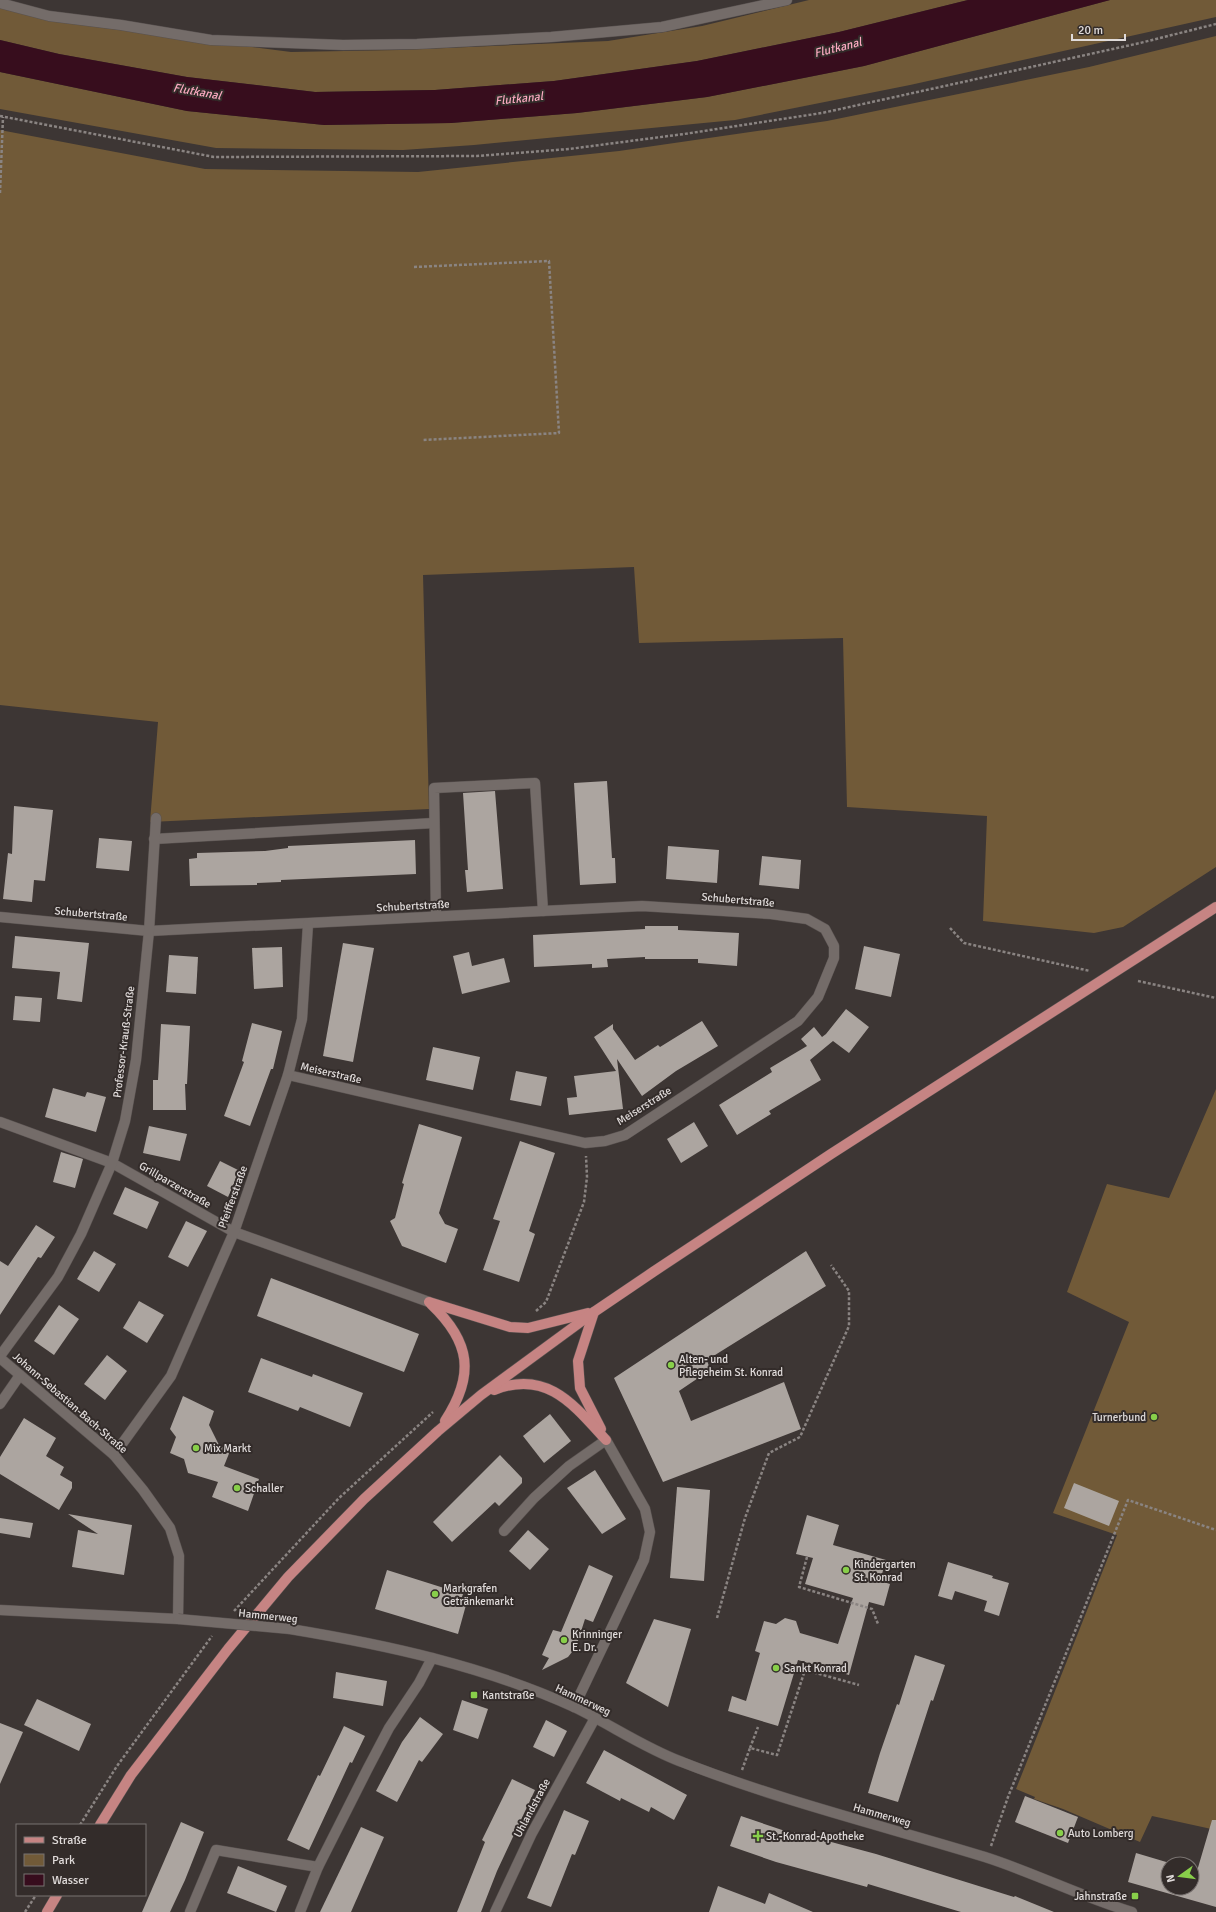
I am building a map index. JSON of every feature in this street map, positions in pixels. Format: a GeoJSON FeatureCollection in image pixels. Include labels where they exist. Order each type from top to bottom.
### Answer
{"type":"FeatureCollection","features":[{"type":"Feature","properties":{"kind":"main road"},"geometry":{"type":"LineString","coordinates":[[101,1824],[131,1775],[228,1649],[288,1577],[364,1499],[438,1431],[481,1395],[594,1312],[831,1154],[1216,907]]}},
{"type":"Feature","properties":{"kind":"main road"},"geometry":{"type":"LineString","coordinates":[[429,1302],[510,1327],[528,1328],[594,1312]]}},
{"type":"Feature","properties":{"kind":"main road"},"geometry":{"type":"LineString","coordinates":[[429,1302],[453,1328],[464,1353],[466,1373],[455,1406],[438,1431]]}},
{"type":"Feature","properties":{"kind":"main road"},"geometry":{"type":"LineString","coordinates":[[594,1312],[578,1361],[580,1388],[606,1440]]}},
{"type":"Feature","properties":{"kind":"main road"},"geometry":{"type":"LineString","coordinates":[[481,1395],[506,1385],[531,1384],[552,1390],[572,1403],[606,1440]]}},
{"type":"Feature","properties":{"kind":"main road"},"geometry":{"type":"LineString","coordinates":[[46,1912],[56,1896]]}},
{"type":"Feature","properties":{"kind":"street"},"geometry":{"type":"LineString","coordinates":[[0,3],[50,16],[121,25],[211,40],[343,45],[417,44],[551,37],[662,27],[787,0]]}},
{"type":"Feature","properties":{"kind":"street"},"geometry":{"type":"LineString","coordinates":[[436,916],[434,788],[535,783],[543,911]]}},
{"type":"Feature","properties":{"kind":"street","name":"Professor-Krauß-Straße"},"geometry":{"type":"LineString","coordinates":[[0,1357],[58,1277],[81,1234],[112,1163],[125,1121],[136,1060],[149,931],[156,818]]}},
{"type":"Feature","properties":{"kind":"street"},"geometry":{"type":"LineString","coordinates":[[154,838],[434,823]]}},
{"type":"Feature","properties":{"kind":"street","name":"Schubertstraße"},"geometry":{"type":"LineString","coordinates":[[0,917],[149,931],[642,906],[771,914],[806,919],[825,929]]}},
{"type":"Feature","properties":{"kind":"street","name":"Pfeifferstraße"},"geometry":{"type":"LineString","coordinates":[[114,1455],[171,1376],[234,1232],[288,1076],[302,1019],[308,924]]}},
{"type":"Feature","properties":{"kind":"street","name":"Meiserstraße"},"geometry":{"type":"LineString","coordinates":[[288,1076],[585,1143],[605,1141],[624,1134],[798,1021],[818,997],[834,958],[834,946],[825,929]]}},
{"type":"Feature","properties":{"kind":"street","name":"Grillparzerstraße"},"geometry":{"type":"LineString","coordinates":[[0,1122],[112,1163],[234,1232],[429,1302]]}},
{"type":"Feature","properties":{"kind":"street","name":"Johann-Sebastian-Bach-Straße"},"geometry":{"type":"LineString","coordinates":[[0,1357],[114,1455],[143,1490],[170,1528],[179,1556],[178,1619]]}},
{"type":"Feature","properties":{"kind":"street"},"geometry":{"type":"LineString","coordinates":[[0,1404],[20,1375]]}},
{"type":"Feature","properties":{"kind":"street"},"geometry":{"type":"LineString","coordinates":[[504,1531],[534,1498],[569,1466],[606,1440],[645,1509],[650,1532],[644,1560],[574,1707]]}},
{"type":"Feature","properties":{"kind":"street","name":"Hammerweg"},"geometry":{"type":"LineString","coordinates":[[0,1610],[178,1619],[290,1629],[366,1642],[432,1658],[516,1684],[574,1707],[671,1758],[736,1783],[820,1810],[987,1858],[1110,1906],[1132,1912]]}},
{"type":"Feature","properties":{"kind":"street"},"geometry":{"type":"LineString","coordinates":[[300,1912],[318,1867],[389,1728],[419,1683],[432,1658]]}},
{"type":"Feature","properties":{"kind":"street","name":"Uhlandstraße"},"geometry":{"type":"LineString","coordinates":[[497,1912],[532,1833],[595,1718]]}},
{"type":"Feature","properties":{"kind":"street"},"geometry":{"type":"LineString","coordinates":[[190,1912],[216,1850],[318,1867]]}},
{"type":"Feature","properties":{"kind":"path"},"geometry":{"type":"LineString","coordinates":[[0,193],[2,116],[214,157],[477,156],[569,149],[684,134],[822,113],[1140,43],[1216,24]]}},
{"type":"Feature","properties":{"kind":"path"},"geometry":{"type":"LineString","coordinates":[[414,267],[549,261],[559,433],[423,440]]}},
{"type":"Feature","properties":{"kind":"path"},"geometry":{"type":"LineString","coordinates":[[950,928],[964,943],[1091,971]]}},
{"type":"Feature","properties":{"kind":"path"},"geometry":{"type":"LineString","coordinates":[[1138,981],[1216,998]]}},
{"type":"Feature","properties":{"kind":"path"},"geometry":{"type":"LineString","coordinates":[[532,1313],[546,1302],[584,1202],[587,1177],[585,1143]]}},
{"type":"Feature","properties":{"kind":"path"},"geometry":{"type":"LineString","coordinates":[[717,1618],[745,1518],[769,1453],[800,1437],[849,1326],[849,1291],[831,1265]]}},
{"type":"Feature","properties":{"kind":"path"},"geometry":{"type":"LineString","coordinates":[[233,1612],[339,1498],[435,1410]]}},
{"type":"Feature","properties":{"kind":"path"},"geometry":{"type":"LineString","coordinates":[[987,1858],[1008,1797],[1128,1500],[1216,1530]]}},
{"type":"Feature","properties":{"kind":"path"},"geometry":{"type":"LineString","coordinates":[[807,1557],[799,1587],[872,1609],[878,1624]]}},
{"type":"Feature","properties":{"kind":"path"},"geometry":{"type":"LineString","coordinates":[[81,1824],[117,1766],[212,1636]]}},
{"type":"Feature","properties":{"kind":"path"},"geometry":{"type":"LineString","coordinates":[[750,1748],[777,1755],[805,1670],[859,1685]]}},
{"type":"Feature","properties":{"kind":"path"},"geometry":{"type":"LineString","coordinates":[[736,1783],[758,1727]]}},
{"type":"Feature","properties":{"kind":"path"},"geometry":{"type":"LineString","coordinates":[[25,1912],[35,1896]]}},
{"type":"Feature","properties":{"kind":"green space"},"geometry":{"type":"Polygon","coordinates":[[[809,0],[968,0],[839,32],[697,61],[554,81],[435,90],[315,92],[187,77],[59,54],[0,40],[0,8],[58,22],[291,52],[399,50],[608,41],[702,26],[809,0]]]}},
{"type":"Feature","properties":{"kind":"green space"},"geometry":{"type":"Polygon","coordinates":[[[1110,0],[1216,0],[1216,17],[910,85],[735,120],[474,145],[403,150],[216,148],[0,109],[0,72],[187,111],[324,125],[451,123],[577,113],[707,97],[864,66],[1110,0]]]}},
{"type":"Feature","properties":{"kind":"green space"},"geometry":{"type":"Polygon","coordinates":[[[1216,36],[1216,867],[1123,927],[1094,933],[983,921],[987,816],[847,807],[843,638],[639,643],[634,567],[423,575],[429,809],[150,822],[158,722],[0,705],[0,130],[205,169],[418,172],[619,151],[827,121],[1089,67],[1216,36]]]}},
{"type":"Feature","properties":{"kind":"green space","name":"Turnerbund"},"geometry":{"type":"Polygon","coordinates":[[[1216,1089],[1216,1830],[1152,1816],[1140,1842],[1063,1809],[1034,1799],[1035,1797],[1016,1789],[1117,1535],[1053,1513],[1129,1322],[1067,1292],[1107,1184],[1169,1198],[1216,1089]]]}},
{"type":"Feature","properties":{"kind":"water","name":"Flutkanal"},"geometry":{"type":"Polygon","coordinates":[[[968,0],[1110,0],[864,66],[707,97],[577,113],[451,123],[324,125],[187,111],[0,72],[0,40],[59,54],[187,77],[315,92],[435,90],[554,81],[697,61],[839,32],[968,0]]]}},
{"type":"Feature","properties":{"kind":"building"},"geometry":{"type":"Polygon","coordinates":[[[607,781],[612,858],[615,858],[616,883],[580,885],[574,783],[607,781]]]}},
{"type":"Feature","properties":{"kind":"building"},"geometry":{"type":"Polygon","coordinates":[[[495,791],[503,889],[467,892],[465,870],[468,870],[463,793],[495,791]]]}},
{"type":"Feature","properties":{"kind":"building"},"geometry":{"type":"Polygon","coordinates":[[[14,806],[53,810],[45,881],[34,880],[32,902],[3,899],[8,853],[12,854],[14,806]]]}},
{"type":"Feature","properties":{"kind":"building"},"geometry":{"type":"Polygon","coordinates":[[[99,838],[132,841],[129,871],[96,868],[99,838]]]}},
{"type":"Feature","properties":{"kind":"building"},"geometry":{"type":"Polygon","coordinates":[[[415,840],[416,874],[281,880],[281,882],[257,883],[257,885],[190,886],[189,859],[197,858],[197,853],[265,851],[288,848],[288,846],[415,840]]]}},
{"type":"Feature","properties":{"kind":"building"},"geometry":{"type":"Polygon","coordinates":[[[668,846],[719,850],[717,883],[666,879],[668,846]]]}},
{"type":"Feature","properties":{"kind":"building"},"geometry":{"type":"Polygon","coordinates":[[[762,856],[801,860],[799,889],[759,885],[762,856]]]}},
{"type":"Feature","properties":{"kind":"building"},"geometry":{"type":"Polygon","coordinates":[[[645,926],[678,926],[678,930],[739,933],[737,966],[698,963],[698,959],[645,959],[645,957],[607,959],[608,967],[592,968],[592,964],[534,967],[533,935],[645,929],[645,926]]]}},
{"type":"Feature","properties":{"kind":"building"},"geometry":{"type":"Polygon","coordinates":[[[15,936],[89,943],[82,1002],[57,999],[60,972],[12,968],[15,936]]]}},
{"type":"Feature","properties":{"kind":"building"},"geometry":{"type":"Polygon","coordinates":[[[343,943],[374,948],[353,1062],[323,1056],[343,943]]]}},
{"type":"Feature","properties":{"kind":"building"},"geometry":{"type":"Polygon","coordinates":[[[864,946],[900,954],[891,997],[855,989],[864,946]]]}},
{"type":"Feature","properties":{"kind":"building"},"geometry":{"type":"Polygon","coordinates":[[[282,947],[283,987],[254,989],[252,948],[282,947]]]}},
{"type":"Feature","properties":{"kind":"building"},"geometry":{"type":"Polygon","coordinates":[[[469,952],[472,966],[504,958],[510,982],[462,994],[453,956],[469,952]]]}},
{"type":"Feature","properties":{"kind":"building"},"geometry":{"type":"Polygon","coordinates":[[[169,955],[198,957],[196,994],[166,992],[169,955]]]}},
{"type":"Feature","properties":{"kind":"building"},"geometry":{"type":"Polygon","coordinates":[[[15,996],[42,998],[40,1022],[13,1020],[15,996]]]}},
{"type":"Feature","properties":{"kind":"building"},"geometry":{"type":"Polygon","coordinates":[[[846,1009],[869,1027],[849,1053],[833,1041],[810,1060],[821,1080],[769,1111],[771,1114],[737,1135],[719,1105],[772,1072],[770,1068],[807,1046],[801,1039],[814,1027],[822,1037],[826,1034],[846,1009]]]}},
{"type":"Feature","properties":{"kind":"building"},"geometry":{"type":"Polygon","coordinates":[[[702,1021],[718,1046],[676,1071],[642,1096],[617,1059],[623,1109],[569,1115],[567,1098],[577,1097],[574,1076],[616,1071],[594,1037],[613,1024],[613,1029],[635,1060],[658,1045],[660,1047],[702,1021]]]}},
{"type":"Feature","properties":{"kind":"building"},"geometry":{"type":"Polygon","coordinates":[[[252,1023],[282,1031],[273,1069],[271,1069],[250,1126],[224,1116],[244,1062],[242,1061],[252,1023]]]}},
{"type":"Feature","properties":{"kind":"building"},"geometry":{"type":"Polygon","coordinates":[[[161,1024],[190,1026],[187,1084],[185,1084],[186,1110],[153,1110],[153,1080],[158,1080],[161,1024]]]}},
{"type":"Feature","properties":{"kind":"building"},"geometry":{"type":"Polygon","coordinates":[[[433,1047],[480,1057],[473,1090],[426,1080],[433,1047]]]}},
{"type":"Feature","properties":{"kind":"building"},"geometry":{"type":"Polygon","coordinates":[[[516,1071],[547,1077],[541,1106],[510,1100],[516,1071]]]}},
{"type":"Feature","properties":{"kind":"building"},"geometry":{"type":"Polygon","coordinates":[[[53,1088],[85,1097],[87,1092],[106,1097],[96,1132],[45,1117],[53,1088]]]}},
{"type":"Feature","properties":{"kind":"building"},"geometry":{"type":"Polygon","coordinates":[[[694,1122],[708,1146],[681,1163],[667,1139],[694,1122]]]}},
{"type":"Feature","properties":{"kind":"building"},"geometry":{"type":"Polygon","coordinates":[[[419,1124],[462,1137],[439,1213],[445,1224],[458,1229],[446,1263],[402,1246],[390,1221],[395,1218],[404,1184],[402,1183],[419,1124]]]}},
{"type":"Feature","properties":{"kind":"building"},"geometry":{"type":"Polygon","coordinates":[[[149,1126],[187,1134],[180,1161],[143,1153],[149,1126]]]}},
{"type":"Feature","properties":{"kind":"building"},"geometry":{"type":"Polygon","coordinates":[[[520,1141],[555,1153],[529,1231],[535,1234],[519,1282],[483,1270],[500,1221],[493,1219],[520,1141]]]}},
{"type":"Feature","properties":{"kind":"building"},"geometry":{"type":"Polygon","coordinates":[[[61,1152],[83,1159],[75,1188],[53,1182],[61,1152]]]}},
{"type":"Feature","properties":{"kind":"building"},"geometry":{"type":"Polygon","coordinates":[[[220,1161],[240,1171],[228,1197],[207,1186],[220,1161]]]}},
{"type":"Feature","properties":{"kind":"building"},"geometry":{"type":"Polygon","coordinates":[[[125,1187],[159,1202],[147,1229],[113,1214],[125,1187]]]}},
{"type":"Feature","properties":{"kind":"building"},"geometry":{"type":"Polygon","coordinates":[[[186,1221],[207,1231],[188,1267],[168,1257],[186,1221]]]}},
{"type":"Feature","properties":{"kind":"building"},"geometry":{"type":"Polygon","coordinates":[[[36,1225],[55,1237],[41,1258],[38,1257],[0,1315],[0,1261],[8,1266],[36,1225]]]}},
{"type":"Feature","properties":{"kind":"building"},"geometry":{"type":"Polygon","coordinates":[[[94,1251],[116,1264],[99,1292],[77,1279],[94,1251]]]}},
{"type":"Feature","properties":{"kind":"building","name":"Alten- und Pflegeheim St. Konrad"},"geometry":{"type":"Polygon","coordinates":[[[806,1251],[826,1286],[707,1360],[710,1370],[679,1391],[691,1421],[784,1382],[801,1429],[663,1482],[614,1378],[806,1251]]]}},
{"type":"Feature","properties":{"kind":"building"},"geometry":{"type":"Polygon","coordinates":[[[271,1278],[419,1334],[404,1372],[257,1316],[271,1278]]]}},
{"type":"Feature","properties":{"kind":"building"},"geometry":{"type":"Polygon","coordinates":[[[139,1301],[164,1315],[147,1343],[123,1328],[139,1301]]]}},
{"type":"Feature","properties":{"kind":"building"},"geometry":{"type":"Polygon","coordinates":[[[59,1305],[79,1319],[54,1355],[34,1341],[59,1305]]]}},
{"type":"Feature","properties":{"kind":"building"},"geometry":{"type":"Polygon","coordinates":[[[107,1355],[127,1371],[105,1400],[84,1384],[107,1355]]]}},
{"type":"Feature","properties":{"kind":"building"},"geometry":{"type":"Polygon","coordinates":[[[261,1358],[312,1377],[313,1374],[363,1393],[350,1427],[300,1407],[298,1411],[248,1392],[261,1358]]]}},
{"type":"Feature","properties":{"kind":"building"},"geometry":{"type":"Polygon","coordinates":[[[183,1396],[214,1411],[209,1425],[219,1445],[230,1451],[224,1466],[259,1479],[248,1511],[212,1497],[218,1482],[188,1473],[184,1459],[170,1453],[176,1437],[170,1429],[183,1396]]]}},
{"type":"Feature","properties":{"kind":"building"},"geometry":{"type":"Polygon","coordinates":[[[550,1414],[571,1441],[544,1463],[523,1436],[550,1414]]]}},
{"type":"Feature","properties":{"kind":"building"},"geometry":{"type":"Polygon","coordinates":[[[24,1418],[56,1438],[46,1456],[64,1467],[60,1475],[72,1482],[72,1488],[59,1510],[0,1474],[0,1457],[24,1418]]]}},
{"type":"Feature","properties":{"kind":"building"},"geometry":{"type":"Polygon","coordinates":[[[500,1455],[522,1478],[522,1483],[499,1506],[495,1502],[452,1542],[433,1522],[500,1455]]]}},
{"type":"Feature","properties":{"kind":"building"},"geometry":{"type":"Polygon","coordinates":[[[595,1470],[626,1519],[602,1534],[567,1488],[595,1470]]]}},
{"type":"Feature","properties":{"kind":"building"},"geometry":{"type":"Polygon","coordinates":[[[1074,1483],[1119,1501],[1109,1526],[1064,1508],[1074,1483]]]}},
{"type":"Feature","properties":{"kind":"building"},"geometry":{"type":"Polygon","coordinates":[[[677,1487],[710,1490],[704,1581],[670,1578],[677,1487]]]}},
{"type":"Feature","properties":{"kind":"building"},"geometry":{"type":"Polygon","coordinates":[[[68,1514],[132,1525],[124,1575],[72,1567],[78,1530],[98,1534],[68,1514]]]}},
{"type":"Feature","properties":{"kind":"building"},"geometry":{"type":"Polygon","coordinates":[[[807,1515],[839,1525],[833,1545],[886,1560],[880,1581],[890,1584],[884,1606],[869,1602],[849,1675],[798,1660],[778,1726],[728,1711],[732,1696],[746,1701],[760,1653],[755,1651],[764,1621],[776,1624],[785,1618],[796,1621],[800,1633],[838,1644],[853,1598],[805,1584],[813,1558],[796,1554],[807,1515]]]}},
{"type":"Feature","properties":{"kind":"building"},"geometry":{"type":"Polygon","coordinates":[[[0,1518],[33,1523],[30,1538],[0,1533],[0,1518]]]}},
{"type":"Feature","properties":{"kind":"building"},"geometry":{"type":"Polygon","coordinates":[[[528,1530],[549,1549],[530,1570],[509,1551],[528,1530]]]}},
{"type":"Feature","properties":{"kind":"building"},"geometry":{"type":"Polygon","coordinates":[[[948,1562],[993,1576],[992,1578],[1009,1583],[999,1616],[984,1611],[987,1601],[955,1591],[952,1600],[938,1596],[948,1562]]]}},
{"type":"Feature","properties":{"kind":"building"},"geometry":{"type":"Polygon","coordinates":[[[589,1565],[613,1576],[593,1622],[585,1619],[576,1647],[568,1657],[542,1670],[549,1658],[542,1655],[553,1630],[561,1632],[589,1565]]]}},
{"type":"Feature","properties":{"kind":"building"},"geometry":{"type":"Polygon","coordinates":[[[387,1570],[463,1594],[460,1603],[466,1605],[458,1634],[375,1609],[387,1570]]]}},
{"type":"Feature","properties":{"kind":"building"},"geometry":{"type":"Polygon","coordinates":[[[654,1619],[691,1629],[668,1707],[626,1683],[654,1619]]]}},
{"type":"Feature","properties":{"kind":"building"},"geometry":{"type":"Polygon","coordinates":[[[915,1655],[945,1665],[933,1701],[931,1700],[898,1802],[868,1793],[880,1753],[897,1704],[899,1705],[915,1655]]]}},
{"type":"Feature","properties":{"kind":"building"},"geometry":{"type":"Polygon","coordinates":[[[336,1672],[387,1681],[383,1706],[333,1698],[336,1672]]]}},
{"type":"Feature","properties":{"kind":"building"},"geometry":{"type":"Polygon","coordinates":[[[37,1699],[91,1724],[79,1751],[24,1725],[37,1699]]]}},
{"type":"Feature","properties":{"kind":"building"},"geometry":{"type":"Polygon","coordinates":[[[462,1700],[488,1709],[478,1739],[453,1730],[462,1700]]]}},
{"type":"Feature","properties":{"kind":"building"},"geometry":{"type":"Polygon","coordinates":[[[420,1717],[443,1734],[422,1762],[419,1760],[397,1802],[376,1791],[402,1742],[420,1717]]]}},
{"type":"Feature","properties":{"kind":"building"},"geometry":{"type":"Polygon","coordinates":[[[546,1720],[567,1731],[554,1757],[533,1747],[546,1720]]]}},
{"type":"Feature","properties":{"kind":"building"},"geometry":{"type":"Polygon","coordinates":[[[0,1723],[23,1732],[0,1784],[0,1723]]]}},
{"type":"Feature","properties":{"kind":"building"},"geometry":{"type":"Polygon","coordinates":[[[344,1726],[365,1736],[352,1763],[350,1762],[309,1850],[287,1840],[318,1775],[320,1776],[344,1726]]]}},
{"type":"Feature","properties":{"kind":"building"},"geometry":{"type":"Polygon","coordinates":[[[604,1750],[687,1795],[674,1820],[651,1807],[649,1812],[621,1798],[620,1801],[586,1783],[604,1750]]]}},
{"type":"Feature","properties":{"kind":"building"},"geometry":{"type":"Polygon","coordinates":[[[512,1779],[535,1790],[497,1871],[481,1912],[457,1912],[485,1842],[482,1840],[512,1779]]]}},
{"type":"Feature","properties":{"kind":"building"},"geometry":{"type":"Polygon","coordinates":[[[1025,1796],[1078,1817],[1068,1843],[1015,1822],[1025,1796]]]}},
{"type":"Feature","properties":{"kind":"building"},"geometry":{"type":"Polygon","coordinates":[[[564,1810],[589,1821],[575,1855],[572,1854],[551,1907],[527,1898],[564,1810]]]}},
{"type":"Feature","properties":{"kind":"building"},"geometry":{"type":"Polygon","coordinates":[[[741,1816],[794,1834],[794,1832],[876,1854],[1014,1897],[1015,1896],[1054,1912],[961,1912],[868,1884],[867,1887],[776,1862],[730,1846],[741,1816]]]}},
{"type":"Feature","properties":{"kind":"building"},"geometry":{"type":"Polygon","coordinates":[[[1212,1820],[1216,1820],[1216,1907],[1177,1896],[1200,1896],[1200,1861],[1212,1820]]]}},
{"type":"Feature","properties":{"kind":"building"},"geometry":{"type":"Polygon","coordinates":[[[181,1822],[204,1832],[185,1880],[170,1912],[142,1912],[181,1822]]]}},
{"type":"Feature","properties":{"kind":"building"},"geometry":{"type":"Polygon","coordinates":[[[361,1827],[384,1837],[351,1912],[320,1912],[361,1827]]]}},
{"type":"Feature","properties":{"kind":"building"},"geometry":{"type":"Polygon","coordinates":[[[1136,1853],[1160,1860],[1160,1891],[1128,1882],[1136,1853]]]}},
{"type":"Feature","properties":{"kind":"building"},"geometry":{"type":"Polygon","coordinates":[[[238,1866],[287,1886],[276,1912],[227,1893],[238,1866]]]}},
{"type":"Feature","properties":{"kind":"building"},"geometry":{"type":"Polygon","coordinates":[[[718,1886],[765,1904],[769,1893],[813,1912],[709,1912],[718,1886]]]}},
{"type":"Feature","properties":{"kind":"place","name":"Alten- und Pflegeheim St. Konrad"},"geometry":{"type":"Point","coordinates":[671,1365]}},
{"type":"Feature","properties":{"kind":"place","name":"Turnerbund"},"geometry":{"type":"Point","coordinates":[1154,1417]}},
{"type":"Feature","properties":{"kind":"place","name":"Mix Markt"},"geometry":{"type":"Point","coordinates":[196,1448]}},
{"type":"Feature","properties":{"kind":"place","name":"Schaller"},"geometry":{"type":"Point","coordinates":[237,1488]}},
{"type":"Feature","properties":{"kind":"place","name":"Kindergarten St. Konrad"},"geometry":{"type":"Point","coordinates":[846,1570]}},
{"type":"Feature","properties":{"kind":"place","name":"Markgrafen Getränkemarkt"},"geometry":{"type":"Point","coordinates":[435,1594]}},
{"type":"Feature","properties":{"kind":"place","name":"Krinninger E. Dr."},"geometry":{"type":"Point","coordinates":[564,1640]}},
{"type":"Feature","properties":{"kind":"place","name":"Sankt Konrad"},"geometry":{"type":"Point","coordinates":[776,1668]}},
{"type":"Feature","properties":{"kind":"place","name":"Kantstraße"},"geometry":{"type":"Point","coordinates":[474,1695]}},
{"type":"Feature","properties":{"kind":"place","name":"Auto Lomberg"},"geometry":{"type":"Point","coordinates":[1060,1833]}},
{"type":"Feature","properties":{"kind":"place","name":"St.-Konrad-Apotheke"},"geometry":{"type":"Point","coordinates":[758,1836]}},
{"type":"Feature","properties":{"kind":"place","name":"Jahnstraße"},"geometry":{"type":"Point","coordinates":[1135,1896]}}]}
